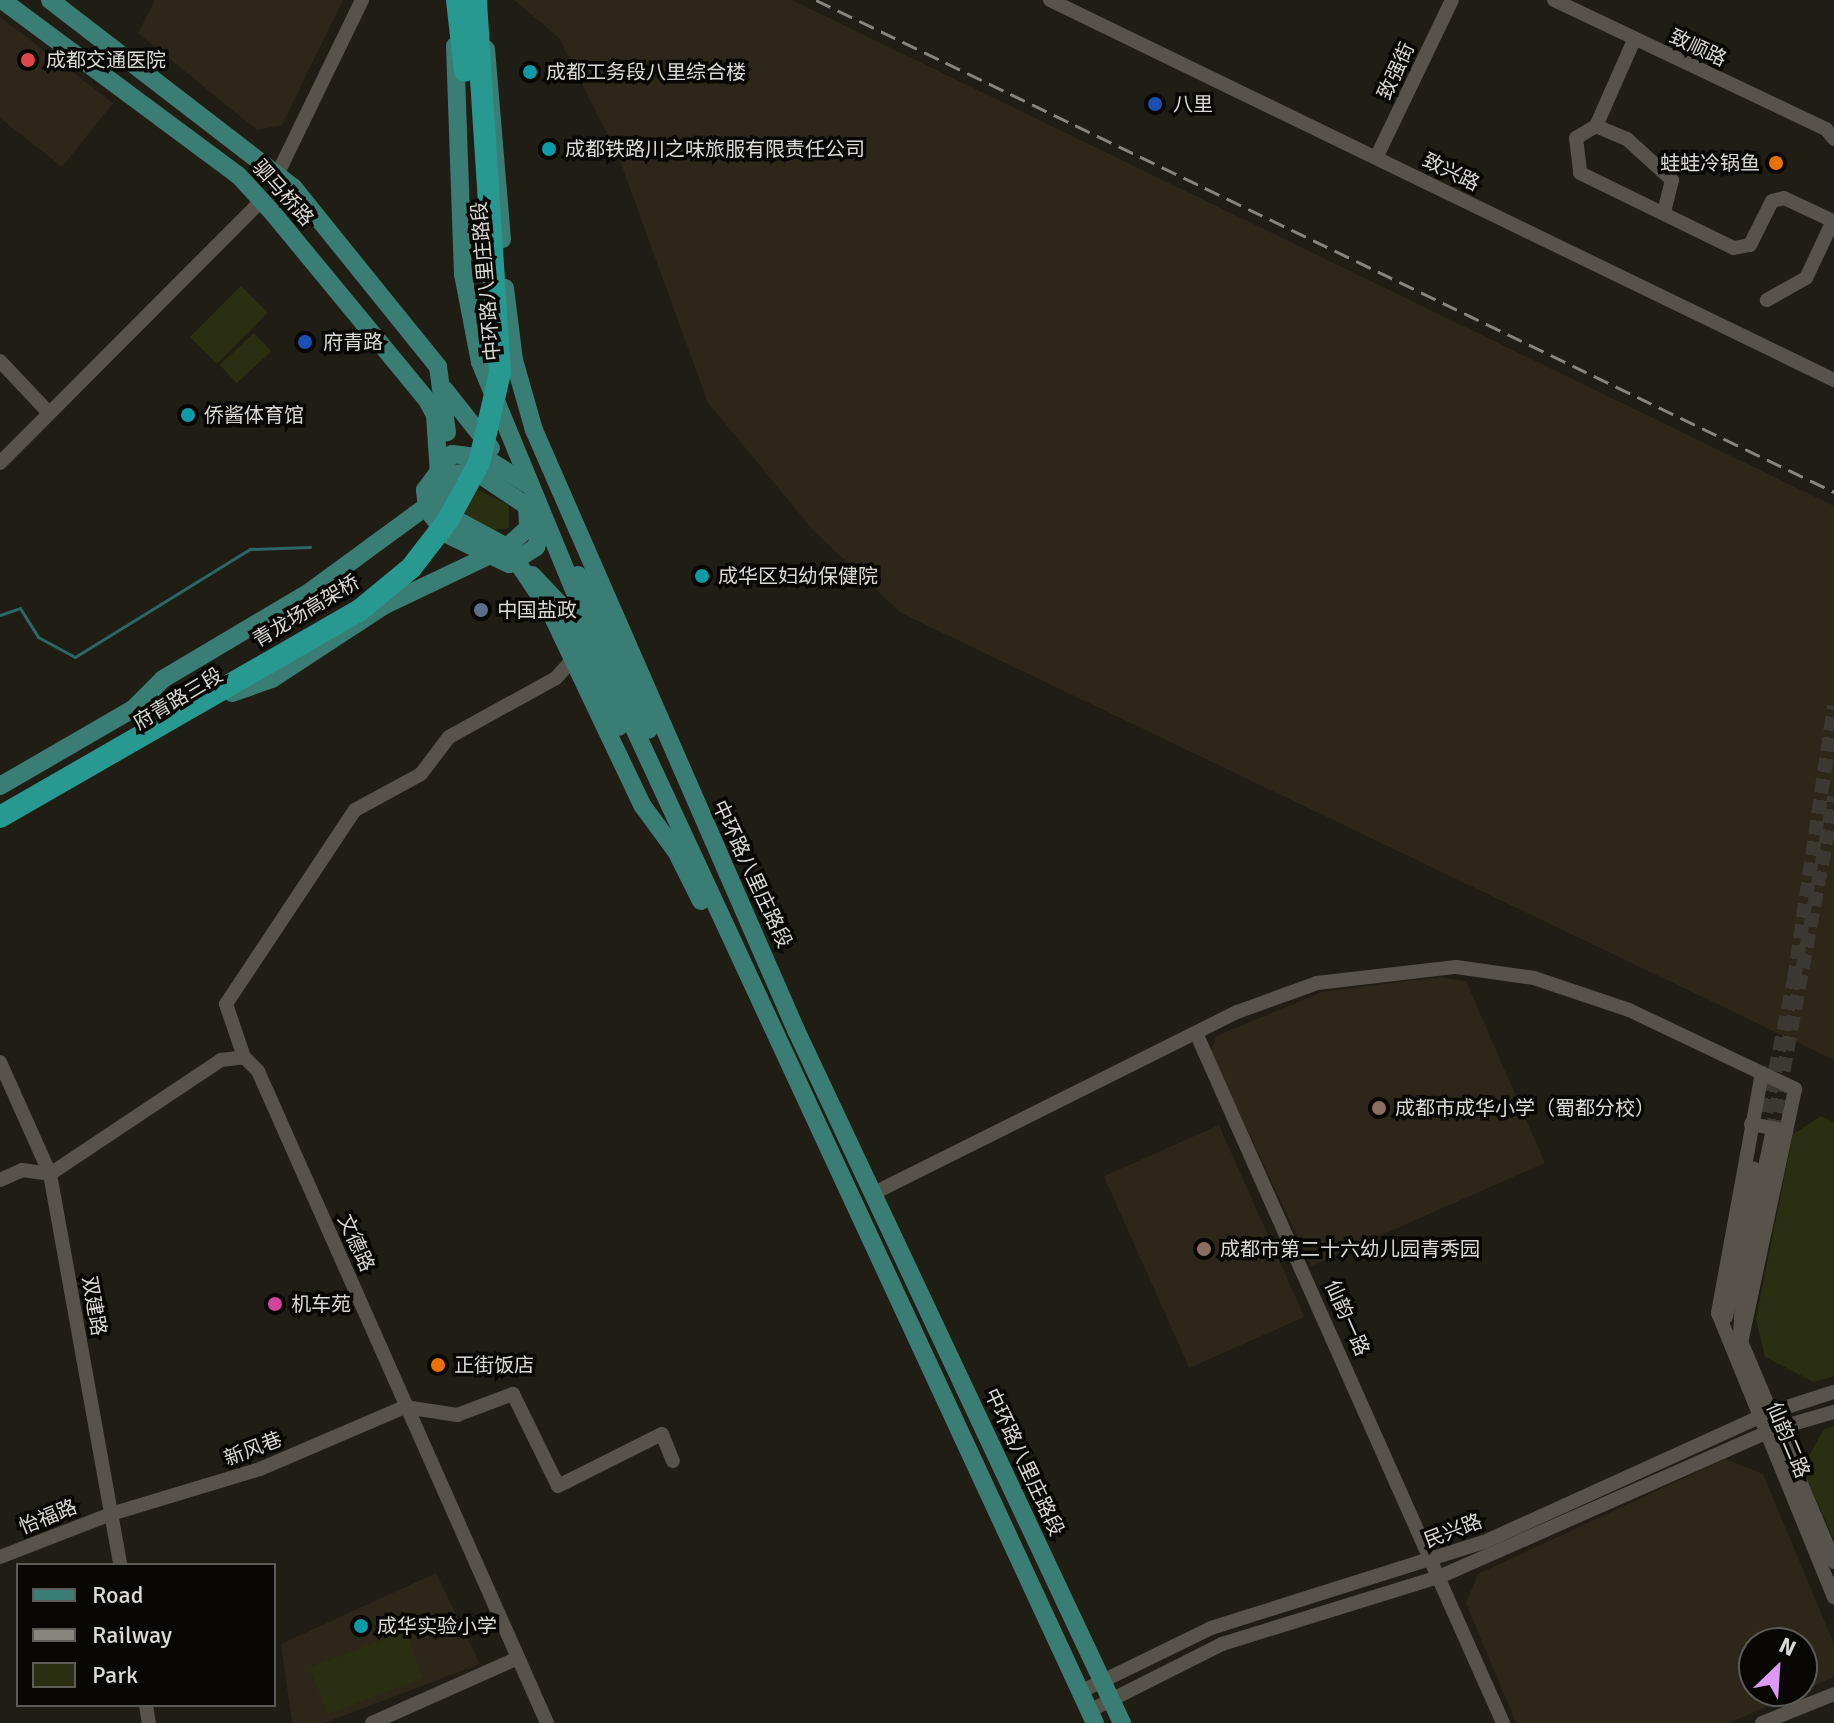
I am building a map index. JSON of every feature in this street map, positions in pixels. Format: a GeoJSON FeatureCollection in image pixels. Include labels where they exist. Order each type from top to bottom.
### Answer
{"type":"FeatureCollection","features":[{"type":"Feature","properties":{"kind":"highway","name":"青龙场高架桥"},"geometry":{"type":"LineString","coordinates":[[0,805],[355,602],[406,558],[434,521],[474,441],[487,381],[486,301],[467,3]]}},
{"type":"Feature","properties":{"kind":"highway","name":"青龙场高架桥"},"geometry":{"type":"LineString","coordinates":[[0,817],[360,610],[411,568],[448,520],[479,463],[500,373],[467,3]]}},
{"type":"Feature","properties":{"kind":"main road","name":"驷马桥路"},"geometry":{"type":"LineString","coordinates":[[2,0],[274,200],[427,400],[435,415],[438,483]]}},
{"type":"Feature","properties":{"kind":"main road","name":"驷马桥路"},"geometry":{"type":"LineString","coordinates":[[50,0],[277,175],[438,367],[447,400],[438,483]]}},
{"type":"Feature","properties":{"kind":"main road","name":"中环路八里庄路段"},"geometry":{"type":"LineString","coordinates":[[467,3],[493,81],[507,311],[521,391],[770,1030],[1092,1717]]}},
{"type":"Feature","properties":{"kind":"main road","name":"中环路八里庄路段"},"geometry":{"type":"LineString","coordinates":[[467,3],[452,101],[463,274],[480,362],[563,572],[687,813],[744,904],[796,1030],[1122,1723]]}},
{"type":"Feature","properties":{"kind":"main road"},"geometry":{"type":"LineString","coordinates":[[255,157],[274,200],[526,493],[595,558],[736,866],[744,904]]}},
{"type":"Feature","properties":{"kind":"main road","name":"府青路三段"},"geometry":{"type":"LineString","coordinates":[[0,786],[133,709],[163,679],[308,593],[438,483],[452,454],[474,454],[508,469]]}},
{"type":"Feature","properties":{"kind":"main road"},"geometry":{"type":"LineString","coordinates":[[133,709],[316,603],[364,565],[438,483],[476,472],[526,493],[550,510],[687,813],[796,1030]]}},
{"type":"Feature","properties":{"kind":"main road"},"geometry":{"type":"LineString","coordinates":[[438,483],[455,519],[543,582],[567,612],[675,850],[770,1030]]}},
{"type":"Feature","properties":{"kind":"main road"},"geometry":{"type":"LineString","coordinates":[[438,483],[427,509],[446,534],[487,560]]}},
{"type":"Feature","properties":{"kind":"main road"},"geometry":{"type":"LineString","coordinates":[[241,687],[433,576],[508,555],[528,528],[526,493]]}},
{"type":"Feature","properties":{"kind":"main road"},"geometry":{"type":"LineString","coordinates":[[508,555],[573,659],[642,805],[675,850]]}},
{"type":"Feature","properties":{"kind":"main road","name":"府青路三段"},"geometry":{"type":"LineString","coordinates":[[0,829],[241,687],[272,679],[385,605],[508,555]]}},
{"type":"Feature","properties":{"kind":"street"},"geometry":{"type":"LineString","coordinates":[[277,175],[362,0]]}},
{"type":"Feature","properties":{"kind":"street","name":"致兴路"},"geometry":{"type":"LineString","coordinates":[[1050,0],[1834,380]]}},
{"type":"Feature","properties":{"kind":"street","name":"致强街"},"geometry":{"type":"LineString","coordinates":[[1376,158],[1452,0]]}},
{"type":"Feature","properties":{"kind":"street","name":"致顺路"},"geometry":{"type":"LineString","coordinates":[[1554,0],[1831,132]]}},
{"type":"Feature","properties":{"kind":"street"},"geometry":{"type":"LineString","coordinates":[[1634,40],[1596,126],[1576,138],[1580,173],[1734,248],[1750,245],[1772,201],[1784,198],[1834,220],[1806,278],[1767,300]]}},
{"type":"Feature","properties":{"kind":"street"},"geometry":{"type":"LineString","coordinates":[[1596,126],[1627,139],[1672,180],[1664,212]]}},
{"type":"Feature","properties":{"kind":"street"},"geometry":{"type":"LineString","coordinates":[[0,463],[274,200]]}},
{"type":"Feature","properties":{"kind":"street"},"geometry":{"type":"LineString","coordinates":[[0,361],[49,413]]}},
{"type":"Feature","properties":{"kind":"street","name":"文德路"},"geometry":{"type":"LineString","coordinates":[[547,1723],[258,1071],[244,1057],[226,1004],[355,810],[421,774],[449,737],[556,678],[573,659]]}},
{"type":"Feature","properties":{"kind":"street"},"geometry":{"type":"LineString","coordinates":[[874,1193],[1196,1033],[1317,983],[1456,967],[1534,978],[1629,1010],[1762,1073]]}},
{"type":"Feature","properties":{"kind":"street","name":"仙韵一路"},"geometry":{"type":"LineString","coordinates":[[1196,1033],[1503,1723]]}},
{"type":"Feature","properties":{"kind":"street"},"geometry":{"type":"LineString","coordinates":[[0,1180],[22,1170],[50,1174],[196,1073],[244,1057]]}},
{"type":"Feature","properties":{"kind":"street","name":"双建路"},"geometry":{"type":"LineString","coordinates":[[0,1062],[50,1174],[120,1563]]}},
{"type":"Feature","properties":{"kind":"street","name":"仙韵二路"},"geometry":{"type":"LineString","coordinates":[[1762,1073],[1795,1089],[1768,1131],[1717,1289],[1762,1416],[1834,1597]]}},
{"type":"Feature","properties":{"kind":"street","name":"仙韵二路"},"geometry":{"type":"LineString","coordinates":[[1735,1342],[1738,1303],[1768,1131],[1762,1073]]}},
{"type":"Feature","properties":{"kind":"street","name":"民兴路"},"geometry":{"type":"LineString","coordinates":[[1080,1692],[1211,1628],[1433,1560],[1762,1416],[1834,1392]]}},
{"type":"Feature","properties":{"kind":"street"},"geometry":{"type":"LineString","coordinates":[[405,1407],[457,1415],[513,1394],[558,1486],[662,1434],[673,1461]]}},
{"type":"Feature","properties":{"kind":"street","name":"新风巷"},"geometry":{"type":"LineString","coordinates":[[111,1514],[260,1469],[405,1407]]}},
{"type":"Feature","properties":{"kind":"street","name":"民兴路"},"geometry":{"type":"LineString","coordinates":[[1092,1717],[1112,1700],[1222,1644],[1439,1577],[1769,1432],[1834,1412]]}},
{"type":"Feature","properties":{"kind":"street","name":"仙韵二路"},"geometry":{"type":"LineString","coordinates":[[1769,1432],[1834,1562]]}},
{"type":"Feature","properties":{"kind":"street","name":"怡福路"},"geometry":{"type":"LineString","coordinates":[[0,1557],[111,1514]]}},
{"type":"Feature","properties":{"kind":"street"},"geometry":{"type":"LineString","coordinates":[[372,1723],[518,1658]]}},
{"type":"Feature","properties":{"kind":"street"},"geometry":{"type":"LineString","coordinates":[[1762,1723],[1834,1694]]}},
{"type":"Feature","properties":{"kind":"shaded area"},"geometry":{"type":"Polygon","coordinates":[[[155,0],[343,0],[282,125],[257,130],[138,33],[155,0]]]}},
{"type":"Feature","properties":{"kind":"shaded area"},"geometry":{"type":"Polygon","coordinates":[[[514,0],[792,0],[1834,506],[1834,1060],[901,613],[814,531],[708,403],[619,158],[559,38],[514,0]]]}},
{"type":"Feature","properties":{"kind":"shaded area","name":"成都交通医院"},"geometry":{"type":"Polygon","coordinates":[[[0,17],[113,103],[62,167],[0,118],[0,17]]]}},
{"type":"Feature","properties":{"kind":"shaded area","name":"成都市成华小学（蜀都分校）"},"geometry":{"type":"Polygon","coordinates":[[[1439,977],[1466,981],[1545,1163],[1311,1266],[1211,1052],[1216,1036],[1322,992],[1439,977]]]}},
{"type":"Feature","properties":{"kind":"shaded area","name":"成都市第二十六幼儿园青秀园"},"geometry":{"type":"Polygon","coordinates":[[[1219,1125],[1304,1317],[1189,1368],[1104,1176],[1219,1125]]]}},
{"type":"Feature","properties":{"kind":"shaded area"},"geometry":{"type":"Polygon","coordinates":[[[1725,1459],[1763,1474],[1834,1644],[1834,1677],[1818,1684],[1818,1627],[1738,1627],[1738,1707],[1766,1707],[1729,1723],[1516,1723],[1466,1603],[1478,1574],[1725,1459]]]}},
{"type":"Feature","properties":{"kind":"shaded area"},"geometry":{"type":"Polygon","coordinates":[[[436,1573],[480,1664],[324,1723],[292,1723],[281,1644],[436,1573]]]}},
{"type":"Feature","properties":{"kind":"green space"},"geometry":{"type":"Polygon","coordinates":[[[241,286],[268,313],[217,364],[190,337],[241,286]]]}},
{"type":"Feature","properties":{"kind":"green space"},"geometry":{"type":"Polygon","coordinates":[[[254,333],[271,351],[237,383],[220,365],[254,333]]]}},
{"type":"Feature","properties":{"kind":"green space"},"geometry":{"type":"Polygon","coordinates":[[[474,488],[509,505],[509,528],[493,530],[463,512],[474,488]]]}},
{"type":"Feature","properties":{"kind":"green space"},"geometry":{"type":"Polygon","coordinates":[[[1821,1116],[1834,1122],[1834,1376],[1814,1382],[1765,1357],[1756,1319],[1793,1134],[1821,1116]]]}},
{"type":"Feature","properties":{"kind":"green space"},"geometry":{"type":"Polygon","coordinates":[[[1834,1426],[1834,1540],[1802,1468],[1824,1429],[1834,1426]]]}},
{"type":"Feature","properties":{"kind":"green space"},"geometry":{"type":"Polygon","coordinates":[[[405,1631],[423,1678],[328,1714],[310,1668],[405,1631]]]}},
{"type":"Feature","properties":{"kind":"waterway"},"geometry":{"type":"LineString","coordinates":[[0,615],[20,608],[38,637],[75,657],[250,549],[310,547]]}},
{"type":"Feature","properties":{"kind":"tunnel"},"geometry":{"type":"LineString","coordinates":[[1762,1133],[1794,980],[1834,706]]}},
{"type":"Feature","properties":{"kind":"tunnel"},"geometry":{"type":"LineString","coordinates":[[1772,1133],[1834,797]]}},
{"type":"Feature","properties":{"kind":"railway"},"geometry":{"type":"LineString","coordinates":[[816,0],[1834,492]]}},
{"type":"Feature","properties":{"kind":"place","name":"成都交通医院"},"geometry":{"type":"Point","coordinates":[28,60]}},
{"type":"Feature","properties":{"kind":"place","name":"成都工务段八里综合楼"},"geometry":{"type":"Point","coordinates":[530,72]}},
{"type":"Feature","properties":{"kind":"place","name":"八里"},"geometry":{"type":"Point","coordinates":[1155,104]}},
{"type":"Feature","properties":{"kind":"place","name":"成都铁路川之味旅服有限责任公司"},"geometry":{"type":"Point","coordinates":[549,149]}},
{"type":"Feature","properties":{"kind":"place","name":"蛙蛙冷锅鱼"},"geometry":{"type":"Point","coordinates":[1776,163]}},
{"type":"Feature","properties":{"kind":"place","name":"府青路"},"geometry":{"type":"Point","coordinates":[305,342]}},
{"type":"Feature","properties":{"kind":"place","name":"侨酱体育馆"},"geometry":{"type":"Point","coordinates":[188,415]}},
{"type":"Feature","properties":{"kind":"place","name":"成华区妇幼保健院"},"geometry":{"type":"Point","coordinates":[702,576]}},
{"type":"Feature","properties":{"kind":"place","name":"中国盐政"},"geometry":{"type":"Point","coordinates":[481,610]}},
{"type":"Feature","properties":{"kind":"place","name":"成都市成华小学（蜀都分校）"},"geometry":{"type":"Point","coordinates":[1379,1108]}},
{"type":"Feature","properties":{"kind":"place","name":"成都市第二十六幼儿园青秀园"},"geometry":{"type":"Point","coordinates":[1204,1249]}},
{"type":"Feature","properties":{"kind":"place","name":"机车苑"},"geometry":{"type":"Point","coordinates":[275,1304]}},
{"type":"Feature","properties":{"kind":"place","name":"正街饭店"},"geometry":{"type":"Point","coordinates":[438,1365]}},
{"type":"Feature","properties":{"kind":"place","name":"成华实验小学"},"geometry":{"type":"Point","coordinates":[361,1626]}}]}
